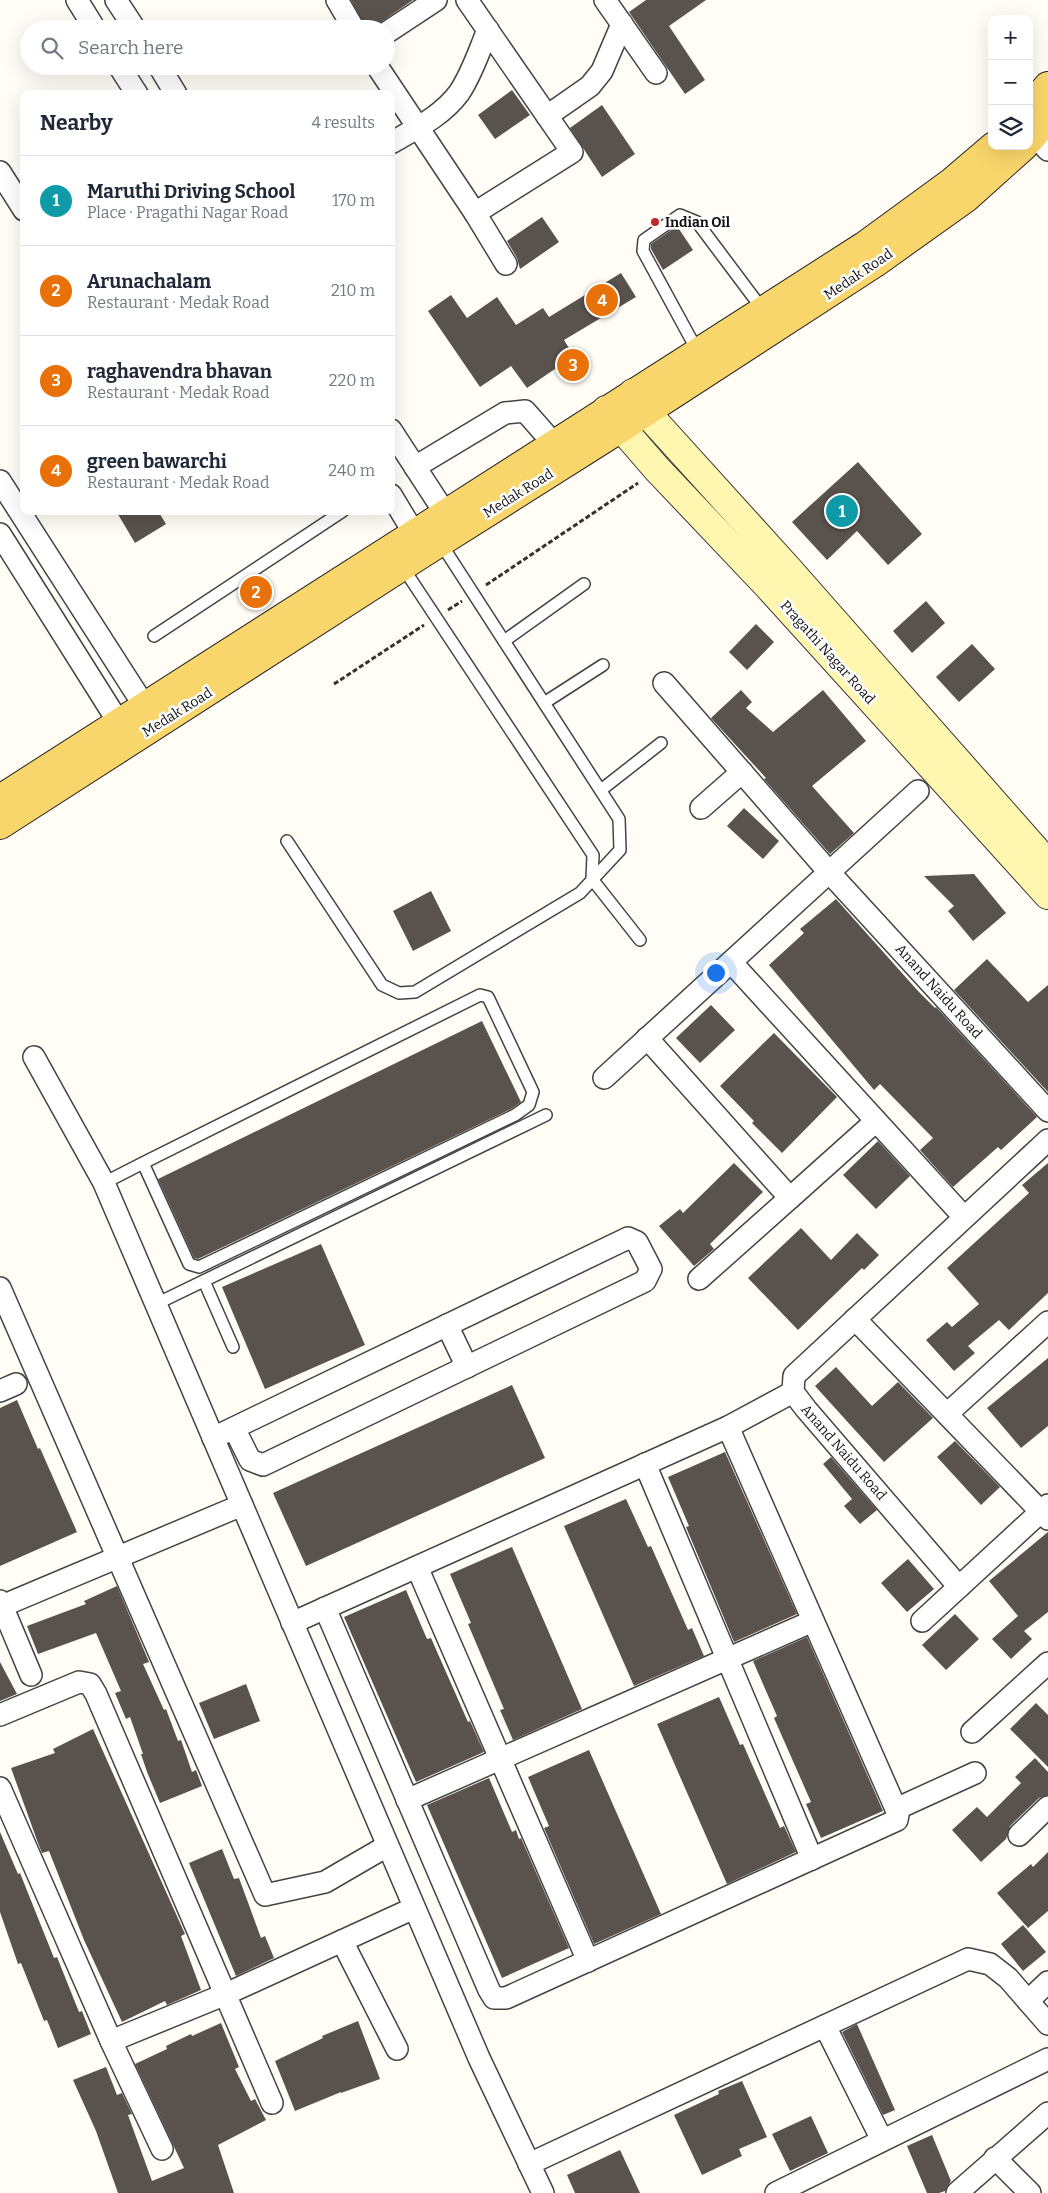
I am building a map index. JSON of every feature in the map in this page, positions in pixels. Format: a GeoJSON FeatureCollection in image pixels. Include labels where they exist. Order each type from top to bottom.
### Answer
{"type":"FeatureCollection","features":[{"type":"Feature","properties":{"kind":"main road"},"geometry":{"type":"LineString","coordinates":[[1032,105],[1048,86]]}},
{"type":"Feature","properties":{"kind":"main road","name":"Medak Road"},"geometry":{"type":"LineString","coordinates":[[0,825],[440,542],[639,402],[875,263],[966,198],[1037,138]]}},
{"type":"Feature","properties":{"kind":"main road","name":"Medak Road"},"geometry":{"type":"LineString","coordinates":[[639,402],[698,352],[864,246],[953,181],[989,150]]}},
{"type":"Feature","properties":{"kind":"main road","name":"Pragathi Nagar Road"},"geometry":{"type":"LineString","coordinates":[[639,402],[1048,864]]}},
{"type":"Feature","properties":{"kind":"main road","name":"Medak Road"},"geometry":{"type":"LineString","coordinates":[[0,799],[554,444],[614,419]]}},
{"type":"Feature","properties":{"kind":"main road","name":"Pragathi Nagar Road"},"geometry":{"type":"LineString","coordinates":[[614,419],[657,470],[768,586],[928,782],[1048,895]]}},
{"type":"Feature","properties":{"kind":"street"},"geometry":{"type":"LineString","coordinates":[[77,0],[89,20]]}},
{"type":"Feature","properties":{"kind":"street"},"geometry":{"type":"LineString","coordinates":[[116,0],[129,20]]}},
{"type":"Feature","properties":{"kind":"street"},"geometry":{"type":"LineString","coordinates":[[337,0],[349,20]]}},
{"type":"Feature","properties":{"kind":"street"},"geometry":{"type":"LineString","coordinates":[[395,27],[436,0]]}},
{"type":"Feature","properties":{"kind":"street"},"geometry":{"type":"LineString","coordinates":[[467,0],[572,152],[475,213]]}},
{"type":"Feature","properties":{"kind":"street"},"geometry":{"type":"LineString","coordinates":[[605,0],[656,73]]}},
{"type":"Feature","properties":{"kind":"street"},"geometry":{"type":"LineString","coordinates":[[547,116],[590,86],[602,71],[622,24]]}},
{"type":"Feature","properties":{"kind":"street"},"geometry":{"type":"LineString","coordinates":[[395,141],[416,128],[448,104],[458,93],[467,78],[488,30]]}},
{"type":"Feature","properties":{"kind":"street"},"geometry":{"type":"LineString","coordinates":[[125,75],[134,90]]}},
{"type":"Feature","properties":{"kind":"street"},"geometry":{"type":"LineString","coordinates":[[164,75],[173,90]]}},
{"type":"Feature","properties":{"kind":"street"},"geometry":{"type":"LineString","coordinates":[[383,75],[392,90]]}},
{"type":"Feature","properties":{"kind":"street"},"geometry":{"type":"LineString","coordinates":[[395,95],[475,213],[506,264]]}},
{"type":"Feature","properties":{"kind":"street"},"geometry":{"type":"LineString","coordinates":[[0,172],[20,204]]}},
{"type":"Feature","properties":{"kind":"street"},"geometry":{"type":"LineString","coordinates":[[415,467],[505,413],[525,411],[554,444]]}},
{"type":"Feature","properties":{"kind":"street"},"geometry":{"type":"LineString","coordinates":[[395,436],[445,513]]}},
{"type":"Feature","properties":{"kind":"street"},"geometry":{"type":"LineString","coordinates":[[0,481],[20,512]]}},
{"type":"Feature","properties":{"kind":"street"},"geometry":{"type":"LineString","coordinates":[[395,502],[414,533]]}},
{"type":"Feature","properties":{"kind":"street"},"geometry":{"type":"LineString","coordinates":[[22,515],[144,707]]}},
{"type":"Feature","properties":{"kind":"street"},"geometry":{"type":"LineString","coordinates":[[0,534],[119,723]]}},
{"type":"Feature","properties":{"kind":"street","name":"Anand Naidu Road"},"geometry":{"type":"LineString","coordinates":[[664,683],[829,872],[1048,1111]]}},
{"type":"Feature","properties":{"kind":"street"},"geometry":{"type":"LineString","coordinates":[[701,808],[742,772]]}},
{"type":"Feature","properties":{"kind":"street"},"geometry":{"type":"LineString","coordinates":[[604,1078],[928,782]]}},
{"type":"Feature","properties":{"kind":"street"},"geometry":{"type":"LineString","coordinates":[[731,962],[964,1217]]}},
{"type":"Feature","properties":{"kind":"street"},"geometry":{"type":"LineString","coordinates":[[647,1038],[790,1198]]}},
{"type":"Feature","properties":{"kind":"street"},"geometry":{"type":"LineString","coordinates":[[34,1057],[104,1183],[479,2058],[543,2193]]}},
{"type":"Feature","properties":{"kind":"street"},"geometry":{"type":"LineString","coordinates":[[699,1279],[876,1121]]}},
{"type":"Feature","properties":{"kind":"street","name":"Anand Naidu Road"},"geometry":{"type":"LineString","coordinates":[[959,1587],[793,1392],[794,1376],[1048,1140]]}},
{"type":"Feature","properties":{"kind":"street"},"geometry":{"type":"LineString","coordinates":[[213,1438],[628,1238],[637,1242],[650,1269],[645,1281],[263,1465],[250,1460],[234,1428]]}},
{"type":"Feature","properties":{"kind":"street"},"geometry":{"type":"LineString","coordinates":[[0,1288],[265,1895],[325,1882],[388,1846]]}},
{"type":"Feature","properties":{"kind":"street"},"geometry":{"type":"LineString","coordinates":[[855,1319],[1046,1512],[922,1621]]}},
{"type":"Feature","properties":{"kind":"street"},"geometry":{"type":"LineString","coordinates":[[947,1414],[1048,1322]]}},
{"type":"Feature","properties":{"kind":"street"},"geometry":{"type":"LineString","coordinates":[[447,1325],[467,1367]]}},
{"type":"Feature","properties":{"kind":"street"},"geometry":{"type":"LineString","coordinates":[[292,1623],[728,1426],[793,1392]]}},
{"type":"Feature","properties":{"kind":"street"},"geometry":{"type":"LineString","coordinates":[[325,1608],[488,1990],[494,1998],[506,1998],[897,1820],[896,1809],[728,1426]]}},
{"type":"Feature","properties":{"kind":"street"},"geometry":{"type":"LineString","coordinates":[[645,1464],[812,1859]]}},
{"type":"Feature","properties":{"kind":"street"},"geometry":{"type":"LineString","coordinates":[[31,1675],[1,1604],[117,1558],[242,1505]]}},
{"type":"Feature","properties":{"kind":"street"},"geometry":{"type":"LineString","coordinates":[[417,1567],[588,1960]]}},
{"type":"Feature","properties":{"kind":"street"},"geometry":{"type":"LineString","coordinates":[[407,1800],[812,1621]]}},
{"type":"Feature","properties":{"kind":"street"},"geometry":{"type":"LineString","coordinates":[[972,1732],[1048,1663]]}},
{"type":"Feature","properties":{"kind":"street"},"geometry":{"type":"LineString","coordinates":[[0,1715],[79,1682],[90,1684],[96,1694],[272,2102]]}},
{"type":"Feature","properties":{"kind":"street"},"geometry":{"type":"LineString","coordinates":[[896,1809],[975,1773]]}},
{"type":"Feature","properties":{"kind":"street"},"geometry":{"type":"LineString","coordinates":[[0,1788],[111,2041],[162,2149]]}},
{"type":"Feature","properties":{"kind":"street"},"geometry":{"type":"LineString","coordinates":[[1019,1835],[1048,1807]]}},
{"type":"Feature","properties":{"kind":"street"},"geometry":{"type":"LineString","coordinates":[[111,2041],[226,1994],[414,1908]]}},
{"type":"Feature","properties":{"kind":"street"},"geometry":{"type":"LineString","coordinates":[[342,1941],[397,2049]]}},
{"type":"Feature","properties":{"kind":"street"},"geometry":{"type":"LineString","coordinates":[[529,2164],[968,1959],[990,1964],[1008,1978],[1048,2024]]}},
{"type":"Feature","properties":{"kind":"street"},"geometry":{"type":"LineString","coordinates":[[1028,2001],[1048,1982]]}},
{"type":"Feature","properties":{"kind":"street"},"geometry":{"type":"LineString","coordinates":[[825,2026],[882,2140]]}},
{"type":"Feature","properties":{"kind":"street"},"geometry":{"type":"LineString","coordinates":[[789,2190],[882,2140],[1048,2059]]}},
{"type":"Feature","properties":{"kind":"street"},"geometry":{"type":"LineString","coordinates":[[957,2193],[1048,2113]]}},
{"type":"Feature","properties":{"kind":"street"},"geometry":{"type":"LineString","coordinates":[[995,2158],[1030,2193]]}},
{"type":"Feature","properties":{"kind":"lane"},"geometry":{"type":"LineString","coordinates":[[698,352],[643,251],[644,240],[680,215],[697,222],[763,310]]}},
{"type":"Feature","properties":{"kind":"lane"},"geometry":{"type":"LineString","coordinates":[[154,636],[337,515]]}},
{"type":"Feature","properties":{"kind":"lane"},"geometry":{"type":"LineString","coordinates":[[287,841],[382,985],[399,993],[415,992],[580,893],[620,850],[619,819],[440,542]]}},
{"type":"Feature","properties":{"kind":"lane"},"geometry":{"type":"LineString","coordinates":[[402,566],[594,855],[592,879],[640,940]]}},
{"type":"Feature","properties":{"kind":"lane"},"geometry":{"type":"LineString","coordinates":[[504,641],[584,584]]}},
{"type":"Feature","properties":{"kind":"lane"},"geometry":{"type":"LineString","coordinates":[[544,703],[603,665]]}},
{"type":"Feature","properties":{"kind":"lane"},"geometry":{"type":"LineString","coordinates":[[601,790],[662,742]]}},
{"type":"Feature","properties":{"kind":"lane"},"geometry":{"type":"LineString","coordinates":[[104,1183],[143,1163],[480,995],[488,997],[533,1092],[529,1105],[515,1115],[199,1267],[189,1264],[143,1163]]}},
{"type":"Feature","properties":{"kind":"lane"},"geometry":{"type":"LineString","coordinates":[[156,1304],[546,1115]]}},
{"type":"Feature","properties":{"kind":"lane"},"geometry":{"type":"LineString","coordinates":[[204,1281],[233,1347]]}},
{"type":"Feature","properties":{"kind":"path"},"geometry":{"type":"LineString","coordinates":[[484,586],[657,470]]}},
{"type":"Feature","properties":{"kind":"path"},"geometry":{"type":"LineString","coordinates":[[443,613],[468,597]]}},
{"type":"Feature","properties":{"kind":"path"},"geometry":{"type":"LineString","coordinates":[[334,684],[426,624]]}},
{"type":"Feature","properties":{"kind":"building"},"geometry":{"type":"Polygon","coordinates":[[[351,0],[413,0],[384,20],[361,20],[351,0]]]}},
{"type":"Feature","properties":{"kind":"building"},"geometry":{"type":"Polygon","coordinates":[[[646,0],[706,0],[669,26],[705,80],[685,94],[629,12],[646,0]]]}},
{"type":"Feature","properties":{"kind":"building"},"geometry":{"type":"Polygon","coordinates":[[[512,90],[530,115],[495,139],[478,115],[512,90]]]}},
{"type":"Feature","properties":{"kind":"building"},"geometry":{"type":"Polygon","coordinates":[[[602,105],[635,154],[602,177],[570,128],[602,105]]]}},
{"type":"Feature","properties":{"kind":"building"},"geometry":{"type":"Polygon","coordinates":[[[542,217],[559,242],[520,269],[517,258],[507,241],[542,217]]]}},
{"type":"Feature","properties":{"kind":"building"},"geometry":{"type":"Polygon","coordinates":[[[677,226],[693,250],[663,270],[651,249],[651,244],[677,226]]]}},
{"type":"Feature","properties":{"kind":"building"},"geometry":{"type":"Polygon","coordinates":[[[621,273],[636,297],[564,340],[574,356],[527,388],[511,366],[480,387],[428,311],[451,295],[467,318],[497,297],[516,325],[543,308],[549,317],[621,273]]]}},
{"type":"Feature","properties":{"kind":"building"},"geometry":{"type":"Polygon","coordinates":[[[858,462],[922,534],[888,565],[857,531],[827,560],[792,522],[858,462]]]}},
{"type":"Feature","properties":{"kind":"building"},"geometry":{"type":"Polygon","coordinates":[[[118,515],[160,515],[166,524],[135,543],[118,515]]]}},
{"type":"Feature","properties":{"kind":"building"},"geometry":{"type":"Polygon","coordinates":[[[926,601],[945,623],[912,653],[893,631],[926,601]]]}},
{"type":"Feature","properties":{"kind":"building"},"geometry":{"type":"Polygon","coordinates":[[[756,624],[774,642],[747,670],[729,652],[756,624]]]}},
{"type":"Feature","properties":{"kind":"building"},"geometry":{"type":"Polygon","coordinates":[[[972,644],[995,669],[959,702],[936,677],[972,644]]]}},
{"type":"Feature","properties":{"kind":"building"},"geometry":{"type":"Polygon","coordinates":[[[741,690],[752,702],[746,708],[773,732],[823,690],[866,741],[812,786],[854,833],[830,854],[764,779],[766,778],[711,718],[741,690]]]}},
{"type":"Feature","properties":{"kind":"building"},"geometry":{"type":"Polygon","coordinates":[[[744,808],[779,841],[763,859],[727,826],[744,808]]]}},
{"type":"Feature","properties":{"kind":"building"},"geometry":{"type":"Polygon","coordinates":[[[974,874],[1006,913],[973,941],[948,911],[954,906],[924,876],[974,874]]]}},
{"type":"Feature","properties":{"kind":"building"},"geometry":{"type":"Polygon","coordinates":[[[431,891],[451,931],[413,951],[393,911],[431,891]]]}},
{"type":"Feature","properties":{"kind":"building"},"geometry":{"type":"Polygon","coordinates":[[[836,899],[918,991],[936,1007],[1037,1117],[1001,1150],[998,1147],[953,1187],[920,1150],[933,1138],[880,1084],[874,1090],[769,965],[804,933],[800,929],[836,899]]]}},
{"type":"Feature","properties":{"kind":"building"},"geometry":{"type":"Polygon","coordinates":[[[987,959],[1028,1002],[1048,985],[1048,1092],[954,990],[987,959]]]}},
{"type":"Feature","properties":{"kind":"building"},"geometry":{"type":"Polygon","coordinates":[[[711,1005],[735,1030],[700,1063],[676,1038],[711,1005]]]}},
{"type":"Feature","properties":{"kind":"building"},"geometry":{"type":"Polygon","coordinates":[[[482,1021],[521,1102],[511,1109],[198,1259],[194,1258],[158,1179],[482,1021]]]}},
{"type":"Feature","properties":{"kind":"building"},"geometry":{"type":"Polygon","coordinates":[[[774,1033],[837,1097],[782,1153],[752,1123],[754,1121],[720,1086],[774,1033]]]}},
{"type":"Feature","properties":{"kind":"building"},"geometry":{"type":"Polygon","coordinates":[[[878,1141],[910,1176],[876,1209],[843,1175],[878,1141]]]}},
{"type":"Feature","properties":{"kind":"building"},"geometry":{"type":"Polygon","coordinates":[[[734,1163],[763,1192],[710,1244],[714,1249],[694,1266],[659,1226],[680,1209],[683,1213],[734,1163]]]}},
{"type":"Feature","properties":{"kind":"building"},"geometry":{"type":"Polygon","coordinates":[[[1048,1163],[1048,1293],[1009,1330],[999,1320],[968,1346],[975,1353],[954,1371],[926,1340],[947,1322],[952,1327],[979,1304],[947,1268],[1029,1193],[1022,1185],[1048,1163]]]}},
{"type":"Feature","properties":{"kind":"building"},"geometry":{"type":"Polygon","coordinates":[[[801,1228],[831,1260],[857,1233],[879,1255],[864,1270],[862,1268],[798,1330],[748,1278],[801,1228]]]}},
{"type":"Feature","properties":{"kind":"building"},"geometry":{"type":"Polygon","coordinates":[[[321,1244],[365,1345],[265,1389],[222,1287],[321,1244]]]}},
{"type":"Feature","properties":{"kind":"building"},"geometry":{"type":"Polygon","coordinates":[[[1048,1358],[1048,1426],[1021,1448],[987,1408],[1048,1358]]]}},
{"type":"Feature","properties":{"kind":"building"},"geometry":{"type":"Polygon","coordinates":[[[836,1367],[872,1406],[898,1382],[933,1418],[884,1462],[815,1386],[836,1367]]]}},
{"type":"Feature","properties":{"kind":"building"},"geometry":{"type":"Polygon","coordinates":[[[512,1385],[545,1458],[306,1566],[273,1493],[512,1385]]]}},
{"type":"Feature","properties":{"kind":"building"},"geometry":{"type":"Polygon","coordinates":[[[17,1400],[77,1532],[0,1566],[0,1408],[17,1400]]]}},
{"type":"Feature","properties":{"kind":"building"},"geometry":{"type":"Polygon","coordinates":[[[955,1441],[1000,1487],[981,1505],[937,1457],[955,1441]]]}},
{"type":"Feature","properties":{"kind":"building"},"geometry":{"type":"Polygon","coordinates":[[[725,1452],[797,1614],[734,1642],[686,1527],[689,1526],[668,1477],[725,1452]]]}},
{"type":"Feature","properties":{"kind":"building"},"geometry":{"type":"Polygon","coordinates":[[[831,1457],[877,1510],[860,1524],[844,1506],[852,1499],[823,1464],[831,1457]]]}},
{"type":"Feature","properties":{"kind":"building"},"geometry":{"type":"Polygon","coordinates":[[[626,1499],[648,1547],[651,1546],[688,1630],[692,1628],[704,1656],[634,1686],[564,1526],[626,1499]]]}},
{"type":"Feature","properties":{"kind":"building"},"geometry":{"type":"Polygon","coordinates":[[[1048,1532],[1048,1612],[1024,1631],[1032,1639],[1011,1659],[992,1639],[1018,1616],[989,1581],[1048,1532]]]}},
{"type":"Feature","properties":{"kind":"building"},"geometry":{"type":"Polygon","coordinates":[[[512,1547],[582,1709],[513,1740],[500,1710],[504,1709],[468,1624],[471,1623],[450,1574],[512,1547]]]}},
{"type":"Feature","properties":{"kind":"building"},"geometry":{"type":"Polygon","coordinates":[[[908,1559],[934,1589],[907,1612],[881,1583],[908,1559]]]}},
{"type":"Feature","properties":{"kind":"building"},"geometry":{"type":"Polygon","coordinates":[[[117,1586],[149,1662],[143,1664],[164,1710],[166,1709],[178,1741],[181,1740],[192,1772],[196,1770],[202,1786],[160,1803],[147,1772],[130,1717],[126,1719],[115,1693],[121,1691],[96,1633],[38,1654],[27,1626],[86,1604],[84,1601],[117,1586]]]}},
{"type":"Feature","properties":{"kind":"building"},"geometry":{"type":"Polygon","coordinates":[[[406,1590],[427,1639],[431,1638],[468,1722],[470,1721],[484,1752],[416,1782],[344,1617],[406,1590]]]}},
{"type":"Feature","properties":{"kind":"building"},"geometry":{"type":"Polygon","coordinates":[[[955,1614],[979,1639],[946,1670],[922,1645],[955,1614]]]}},
{"type":"Feature","properties":{"kind":"building"},"geometry":{"type":"Polygon","coordinates":[[[807,1637],[883,1811],[821,1838],[806,1804],[811,1802],[774,1718],[777,1716],[753,1661],[807,1637]]]}},
{"type":"Feature","properties":{"kind":"building"},"geometry":{"type":"Polygon","coordinates":[[[0,1662],[17,1694],[0,1701],[0,1662]]]}},
{"type":"Feature","properties":{"kind":"building"},"geometry":{"type":"Polygon","coordinates":[[[246,1684],[260,1721],[214,1739],[199,1703],[246,1684]]]}},
{"type":"Feature","properties":{"kind":"building"},"geometry":{"type":"Polygon","coordinates":[[[719,1697],[740,1745],[743,1744],[780,1828],[784,1826],[796,1852],[727,1884],[657,1724],[719,1697]]]}},
{"type":"Feature","properties":{"kind":"building"},"geometry":{"type":"Polygon","coordinates":[[[1036,1703],[1048,1715],[1048,1767],[1010,1729],[1036,1703]]]}},
{"type":"Feature","properties":{"kind":"building"},"geometry":{"type":"Polygon","coordinates":[[[93,1729],[185,1934],[181,1936],[201,1990],[167,2005],[165,2001],[122,2022],[84,1940],[49,1851],[42,1853],[11,1768],[55,1753],[53,1749],[93,1729]]]}},
{"type":"Feature","properties":{"kind":"building"},"geometry":{"type":"Polygon","coordinates":[[[589,1750],[661,1914],[594,1944],[544,1828],[549,1826],[528,1777],[589,1750]]]}},
{"type":"Feature","properties":{"kind":"building"},"geometry":{"type":"Polygon","coordinates":[[[1035,1758],[1048,1772],[1048,1795],[1039,1798],[1010,1826],[1006,1839],[981,1862],[952,1830],[977,1807],[987,1817],[1021,1783],[1015,1777],[1035,1758]]]}},
{"type":"Feature","properties":{"kind":"building"},"geometry":{"type":"Polygon","coordinates":[[[489,1778],[512,1832],[516,1830],[519,1839],[521,1838],[569,1948],[502,1978],[427,1805],[489,1778]]]}},
{"type":"Feature","properties":{"kind":"building"},"geometry":{"type":"Polygon","coordinates":[[[0,1832],[18,1874],[20,1873],[54,1958],[57,1957],[79,2012],[82,2011],[91,2034],[58,2048],[47,2020],[44,2021],[21,1963],[18,1964],[0,1912],[0,1832]]]}},
{"type":"Feature","properties":{"kind":"building"},"geometry":{"type":"Polygon","coordinates":[[[222,1849],[234,1879],[239,1878],[261,1938],[265,1936],[274,1958],[236,1976],[189,1863],[222,1849]]]}},
{"type":"Feature","properties":{"kind":"building"},"geometry":{"type":"Polygon","coordinates":[[[1048,1852],[1048,1911],[1028,1928],[997,1893],[1031,1864],[1033,1867],[1048,1852]]]}},
{"type":"Feature","properties":{"kind":"building"},"geometry":{"type":"Polygon","coordinates":[[[1023,1925],[1046,1952],[1023,1971],[1001,1944],[1023,1925]]]}},
{"type":"Feature","properties":{"kind":"building"},"geometry":{"type":"Polygon","coordinates":[[[358,2021],[380,2079],[341,2092],[295,2111],[275,2061],[323,2038],[322,2036],[358,2021]]]}},
{"type":"Feature","properties":{"kind":"building"},"geometry":{"type":"Polygon","coordinates":[[[221,2023],[239,2067],[235,2069],[251,2101],[255,2099],[266,2120],[218,2145],[234,2193],[118,2193],[96,2131],[73,2080],[106,2067],[117,2095],[122,2093],[132,2114],[128,2115],[152,2181],[184,2168],[135,2064],[167,2049],[166,2046],[191,2034],[192,2036],[221,2023]]]}},
{"type":"Feature","properties":{"kind":"building"},"geometry":{"type":"Polygon","coordinates":[[[857,2024],[895,2110],[883,2115],[842,2032],[857,2024]]]}},
{"type":"Feature","properties":{"kind":"building"},"geometry":{"type":"Polygon","coordinates":[[[742,2081],[767,2137],[739,2149],[742,2156],[702,2175],[674,2115],[719,2094],[718,2091],[742,2081]]]}},
{"type":"Feature","properties":{"kind":"building"},"geometry":{"type":"Polygon","coordinates":[[[811,2116],[828,2153],[790,2171],[772,2134],[811,2116]]]}},
{"type":"Feature","properties":{"kind":"building"},"geometry":{"type":"Polygon","coordinates":[[[932,2135],[951,2181],[945,2191],[939,2193],[927,2193],[907,2146],[932,2135]]]}},
{"type":"Feature","properties":{"kind":"building"},"geometry":{"type":"Polygon","coordinates":[[[620,2150],[640,2193],[575,2193],[567,2175],[620,2150]]]}},
{"type":"Feature","properties":{"kind":"place","name":"Indian Oil"},"geometry":{"type":"Point","coordinates":[655,222]}},
{"type":"Feature","properties":{"kind":"place","name":"green bawarchi"},"geometry":{"type":"Point","coordinates":[602,300]}},
{"type":"Feature","properties":{"kind":"place","name":"raghavendra bhavan"},"geometry":{"type":"Point","coordinates":[573,365]}},
{"type":"Feature","properties":{"kind":"place","name":"Maruthi Driving School"},"geometry":{"type":"Point","coordinates":[842,511]}},
{"type":"Feature","properties":{"kind":"place","name":"Arunachalam"},"geometry":{"type":"Point","coordinates":[256,592]}}]}
